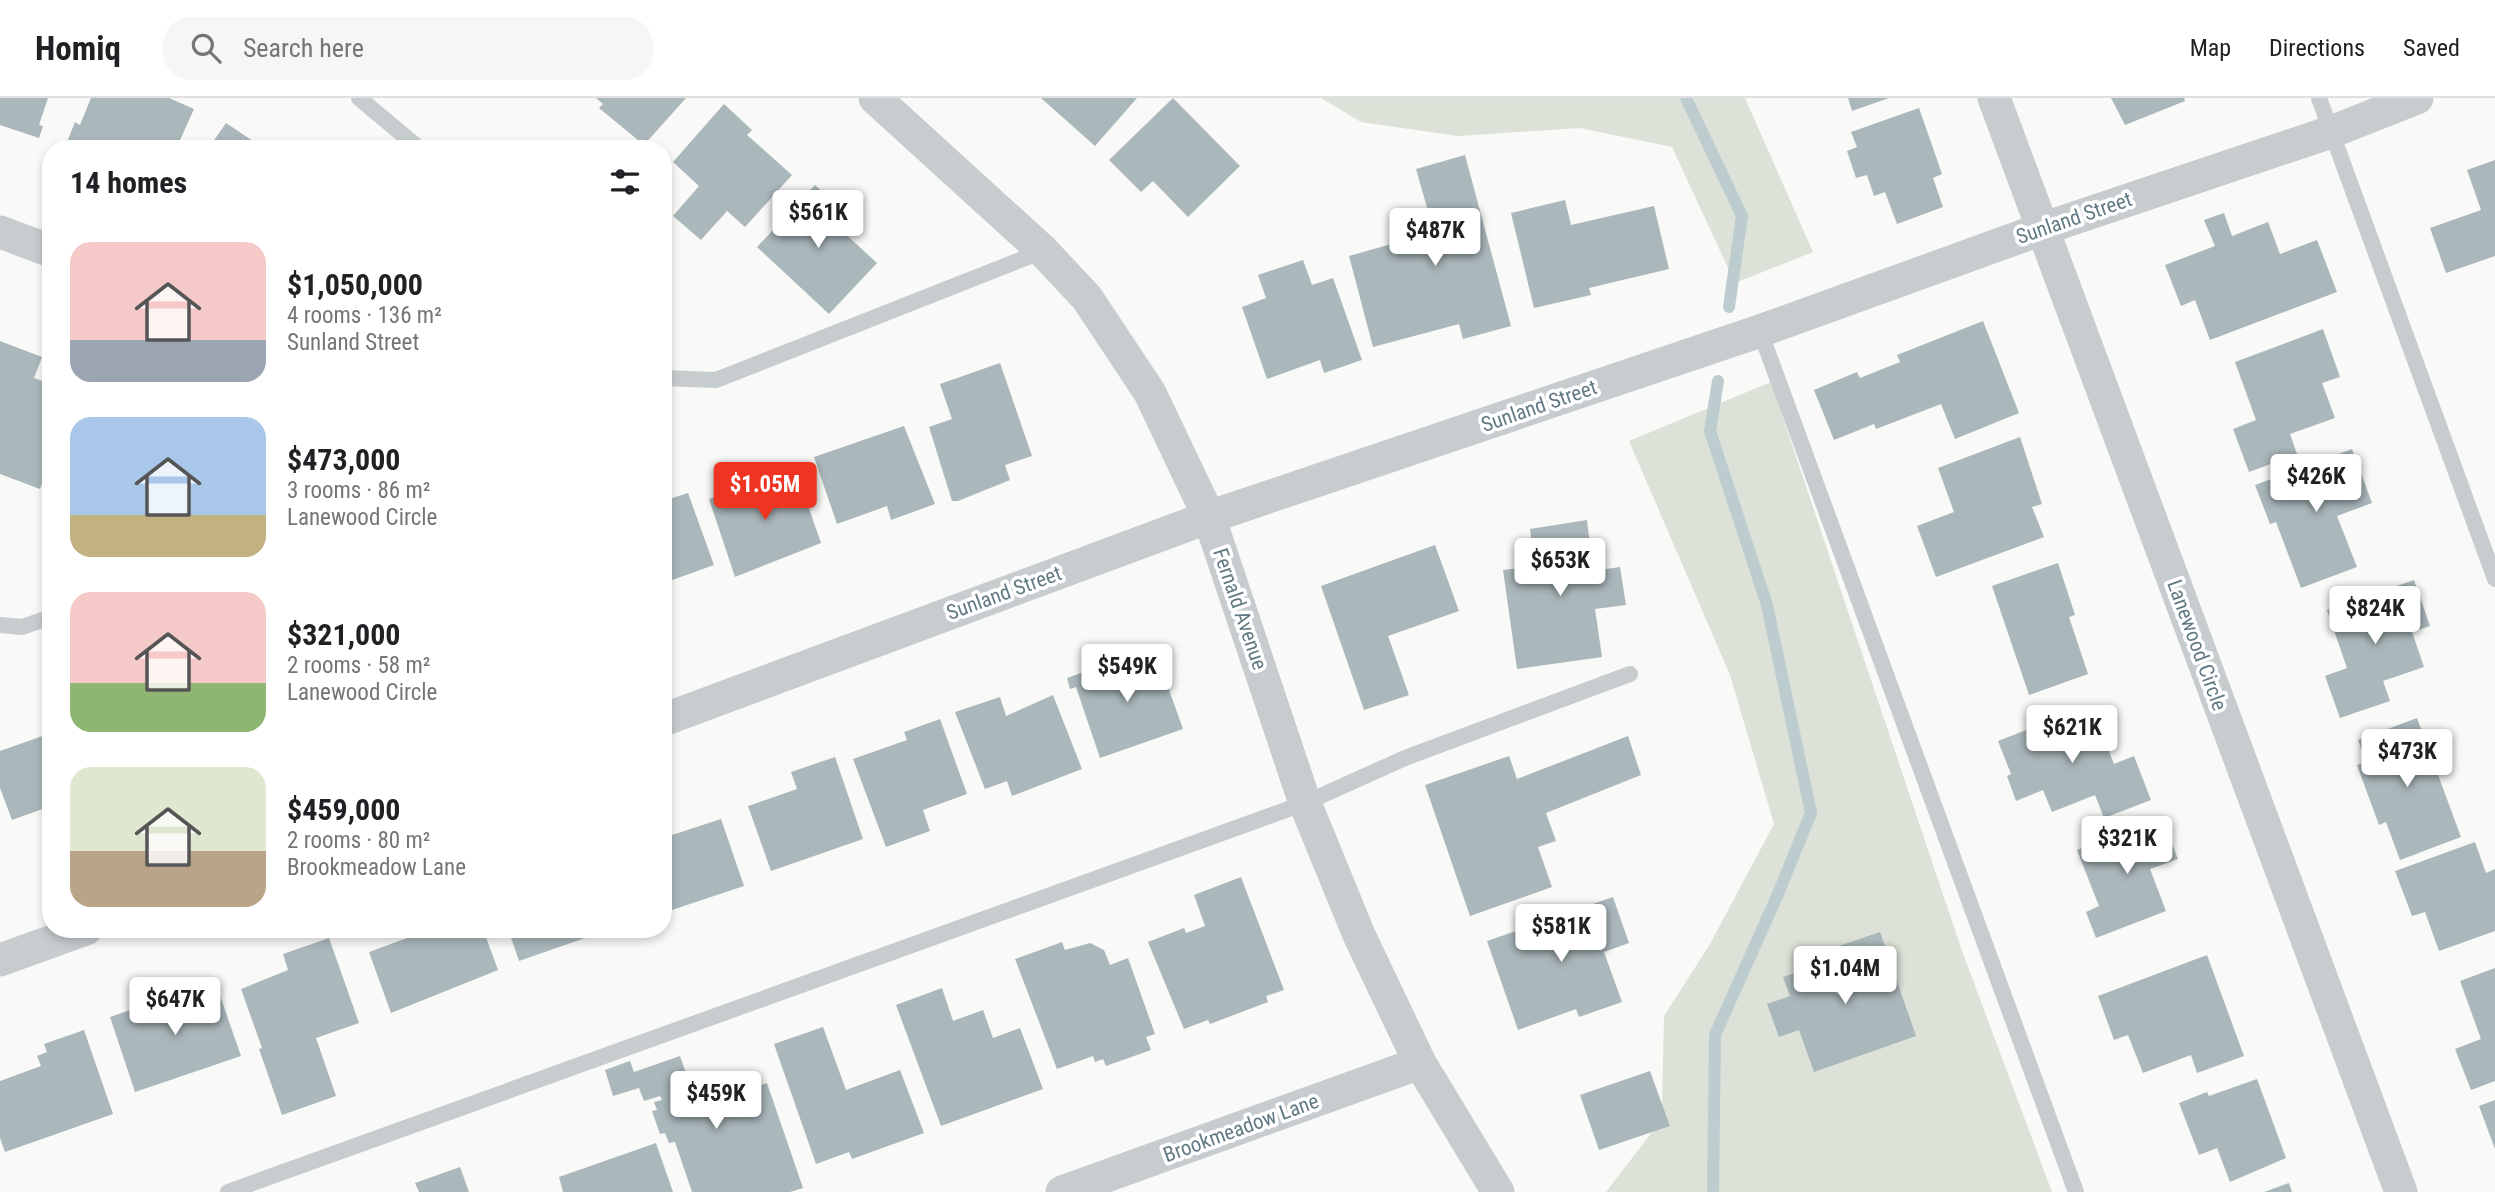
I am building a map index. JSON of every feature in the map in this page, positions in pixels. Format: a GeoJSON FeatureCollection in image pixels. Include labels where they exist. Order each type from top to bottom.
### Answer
{"type":"FeatureCollection","features":[{"type":"Feature","properties":{"kind":"street","name":"Fernald Avenue"},"geometry":{"type":"LineString","coordinates":[[875,98],[1043,251],[1087,298],[1150,393],[1209,517],[1305,803],[1359,935],[1420,1063],[1498,1192]]}},
{"type":"Feature","properties":{"kind":"street","name":"Lanewood Circle"},"geometry":{"type":"LineString","coordinates":[[1994,98],[2401,1192]]}},
{"type":"Feature","properties":{"kind":"street","name":"Sunland Street"},"geometry":{"type":"LineString","coordinates":[[672,717],[1209,517],[1760,331],[2042,229],[2331,132],[2417,98]]}},
{"type":"Feature","properties":{"kind":"street"},"geometry":{"type":"LineString","coordinates":[[0,232],[42,248]]}},
{"type":"Feature","properties":{"kind":"street"},"geometry":{"type":"LineString","coordinates":[[0,960],[61,938]]}},
{"type":"Feature","properties":{"kind":"street","name":"Brookmeadow Lane"},"geometry":{"type":"LineString","coordinates":[[1062,1192],[1420,1063]]}},
{"type":"Feature","properties":{"kind":"lane"},"geometry":{"type":"LineString","coordinates":[[359,98],[409,140]]}},
{"type":"Feature","properties":{"kind":"lane"},"geometry":{"type":"LineString","coordinates":[[2319,98],[2495,579]]}},
{"type":"Feature","properties":{"kind":"lane"},"geometry":{"type":"LineString","coordinates":[[672,378],[716,380],[1043,251]]}},
{"type":"Feature","properties":{"kind":"lane"},"geometry":{"type":"LineString","coordinates":[[1760,331],[2076,1192]]}},
{"type":"Feature","properties":{"kind":"lane"},"geometry":{"type":"LineString","coordinates":[[0,625],[22,627],[42,620]]}},
{"type":"Feature","properties":{"kind":"lane"},"geometry":{"type":"LineString","coordinates":[[228,1192],[1305,803],[1405,758],[1630,674]]}},
{"type":"Feature","properties":{"kind":"shaded area"},"geometry":{"type":"Polygon","coordinates":[[[1321,98],[1745,98],[1813,252],[1735,283],[1672,147],[1580,128],[1458,136],[1361,122],[1321,98]]]}},
{"type":"Feature","properties":{"kind":"shaded area"},"geometry":{"type":"Polygon","coordinates":[[[1771,382],[1962,951],[2052,1192],[1606,1192],[1652,1132],[1662,1103],[1664,1016],[1710,944],[1774,824],[1730,675],[1629,441],[1771,382]]]}},
{"type":"Feature","properties":{"kind":"building"},"geometry":{"type":"Polygon","coordinates":[[[0,98],[48,98],[39,125],[43,126],[39,138],[0,125],[0,98]]]}},
{"type":"Feature","properties":{"kind":"building"},"geometry":{"type":"Polygon","coordinates":[[[91,98],[169,98],[194,109],[180,140],[68,140],[75,122],[80,125],[91,98]]]}},
{"type":"Feature","properties":{"kind":"building"},"geometry":{"type":"Polygon","coordinates":[[[596,98],[686,98],[648,140],[638,140],[599,108],[603,104],[596,98]]]}},
{"type":"Feature","properties":{"kind":"building"},"geometry":{"type":"Polygon","coordinates":[[[1041,98],[1137,98],[1095,146],[1041,98]]]}},
{"type":"Feature","properties":{"kind":"building"},"geometry":{"type":"Polygon","coordinates":[[[1173,98],[1240,166],[1188,217],[1153,181],[1141,192],[1109,160],[1173,98]]]}},
{"type":"Feature","properties":{"kind":"building"},"geometry":{"type":"Polygon","coordinates":[[[1848,98],[1889,98],[1852,111],[1848,98]]]}},
{"type":"Feature","properties":{"kind":"building"},"geometry":{"type":"Polygon","coordinates":[[[2111,98],[2184,98],[2185,101],[2125,125],[2111,98]]]}},
{"type":"Feature","properties":{"kind":"building"},"geometry":{"type":"Polygon","coordinates":[[[724,104],[752,130],[747,135],[792,175],[745,227],[727,211],[701,240],[673,216],[699,186],[673,162],[724,104]]]}},
{"type":"Feature","properties":{"kind":"building"},"geometry":{"type":"Polygon","coordinates":[[[1919,108],[1942,174],[1933,178],[1943,207],[1897,224],[1885,192],[1874,196],[1867,175],[1856,178],[1847,151],[1857,147],[1851,132],[1919,108]]]}},
{"type":"Feature","properties":{"kind":"building"},"geometry":{"type":"Polygon","coordinates":[[[226,123],[252,140],[214,140],[226,123]]]}},
{"type":"Feature","properties":{"kind":"building"},"geometry":{"type":"Polygon","coordinates":[[[1465,155],[1511,326],[1463,339],[1459,324],[1373,347],[1349,256],[1434,232],[1416,169],[1465,155]]]}},
{"type":"Feature","properties":{"kind":"building"},"geometry":{"type":"Polygon","coordinates":[[[2495,160],[2495,256],[2446,273],[2430,228],[2481,210],[2467,170],[2495,160]]]}},
{"type":"Feature","properties":{"kind":"building"},"geometry":{"type":"Polygon","coordinates":[[[815,185],[851,218],[840,229],[877,263],[829,314],[757,247],[815,185]]]}},
{"type":"Feature","properties":{"kind":"building"},"geometry":{"type":"Polygon","coordinates":[[[1565,200],[1571,225],[1654,206],[1669,269],[1589,288],[1591,295],[1534,308],[1511,213],[1565,200]]]}},
{"type":"Feature","properties":{"kind":"building"},"geometry":{"type":"Polygon","coordinates":[[[2224,213],[2232,236],[2268,222],[2280,254],[2317,240],[2337,292],[2210,340],[2195,300],[2181,306],[2165,265],[2215,246],[2204,220],[2224,213]]]}},
{"type":"Feature","properties":{"kind":"building"},"geometry":{"type":"Polygon","coordinates":[[[1303,260],[1312,285],[1333,278],[1362,360],[1324,373],[1320,360],[1267,379],[1242,307],[1266,298],[1258,275],[1303,260]]]}},
{"type":"Feature","properties":{"kind":"building"},"geometry":{"type":"Polygon","coordinates":[[[1983,321],[2019,413],[1955,439],[1941,404],[1876,429],[1874,424],[1834,440],[1814,390],[1857,372],[1860,378],[1900,362],[1897,355],[1983,321]]]}},
{"type":"Feature","properties":{"kind":"building"},"geometry":{"type":"Polygon","coordinates":[[[2323,329],[2340,377],[2322,383],[2335,418],[2290,434],[2297,454],[2249,472],[2233,429],[2256,420],[2235,362],[2323,329]]]}},
{"type":"Feature","properties":{"kind":"building"},"geometry":{"type":"Polygon","coordinates":[[[0,341],[42,357],[34,378],[42,381],[42,484],[40,489],[0,474],[0,341]]]}},
{"type":"Feature","properties":{"kind":"building"},"geometry":{"type":"Polygon","coordinates":[[[1000,363],[1032,456],[1005,465],[1010,480],[952,501],[929,427],[952,419],[940,384],[1000,363]]]}},
{"type":"Feature","properties":{"kind":"building"},"geometry":{"type":"Polygon","coordinates":[[[904,426],[935,504],[891,520],[887,506],[837,524],[814,457],[904,426]]]}},
{"type":"Feature","properties":{"kind":"building"},"geometry":{"type":"Polygon","coordinates":[[[2020,437],[2042,504],[2032,507],[2044,537],[1936,577],[1917,526],[1954,512],[1938,468],[2020,437]]]}},
{"type":"Feature","properties":{"kind":"building"},"geometry":{"type":"Polygon","coordinates":[[[2352,449],[2372,503],[2337,516],[2357,567],[2301,588],[2276,522],[2270,524],[2255,485],[2352,449]]]}},
{"type":"Feature","properties":{"kind":"building"},"geometry":{"type":"Polygon","coordinates":[[[795,468],[821,543],[735,577],[709,499],[795,468]]]}},
{"type":"Feature","properties":{"kind":"building"},"geometry":{"type":"Polygon","coordinates":[[[688,493],[714,565],[672,580],[672,498],[688,493]]]}},
{"type":"Feature","properties":{"kind":"building"},"geometry":{"type":"Polygon","coordinates":[[[1587,520],[1593,571],[1620,567],[1626,605],[1595,609],[1602,657],[1517,669],[1503,570],[1535,566],[1530,529],[1587,520]]]}},
{"type":"Feature","properties":{"kind":"building"},"geometry":{"type":"Polygon","coordinates":[[[1435,545],[1459,611],[1388,636],[1409,695],[1364,710],[1321,586],[1435,545]]]}},
{"type":"Feature","properties":{"kind":"building"},"geometry":{"type":"Polygon","coordinates":[[[2058,563],[2075,615],[2069,617],[2088,674],[2029,695],[1992,586],[2058,563]]]}},
{"type":"Feature","properties":{"kind":"building"},"geometry":{"type":"Polygon","coordinates":[[[2414,580],[2430,626],[2412,632],[2424,667],[2383,681],[2390,701],[2340,718],[2325,676],[2347,668],[2327,610],[2414,580]]]}},
{"type":"Feature","properties":{"kind":"building"},"geometry":{"type":"Polygon","coordinates":[[[1156,653],[1183,729],[1100,758],[1076,687],[1070,689],[1067,678],[1117,660],[1119,665],[1156,653]]]}},
{"type":"Feature","properties":{"kind":"building"},"geometry":{"type":"Polygon","coordinates":[[[1053,695],[1082,769],[1012,796],[1007,781],[985,789],[955,712],[1000,697],[1006,716],[1053,695]]]}},
{"type":"Feature","properties":{"kind":"building"},"geometry":{"type":"Polygon","coordinates":[[[2091,705],[2114,764],[2134,756],[2151,800],[2104,818],[2095,795],[2052,812],[2043,790],[2016,801],[2007,776],[2011,774],[1998,741],[2091,705]]]}},
{"type":"Feature","properties":{"kind":"building"},"geometry":{"type":"Polygon","coordinates":[[[2417,718],[2461,837],[2400,860],[2386,822],[2379,825],[2357,765],[2366,762],[2358,740],[2417,718]]]}},
{"type":"Feature","properties":{"kind":"building"},"geometry":{"type":"Polygon","coordinates":[[[940,719],[967,794],[923,810],[930,831],[886,847],[853,759],[907,740],[904,732],[940,719]]]}},
{"type":"Feature","properties":{"kind":"building"},"geometry":{"type":"Polygon","coordinates":[[[42,736],[42,809],[12,820],[0,788],[0,751],[42,736]]]}},
{"type":"Feature","properties":{"kind":"building"},"geometry":{"type":"Polygon","coordinates":[[[1628,736],[1641,775],[1546,813],[1556,841],[1538,847],[1552,887],[1470,916],[1425,785],[1509,756],[1517,779],[1628,736]]]}},
{"type":"Feature","properties":{"kind":"building"},"geometry":{"type":"Polygon","coordinates":[[[835,757],[863,839],[771,871],[748,806],[797,789],[791,772],[835,757]]]}},
{"type":"Feature","properties":{"kind":"building"},"geometry":{"type":"Polygon","coordinates":[[[2161,817],[2178,859],[2150,869],[2166,911],[2096,938],[2086,912],[2099,906],[2077,850],[2161,817]]]}},
{"type":"Feature","properties":{"kind":"building"},"geometry":{"type":"Polygon","coordinates":[[[721,819],[744,886],[672,910],[672,835],[721,819]]]}},
{"type":"Feature","properties":{"kind":"building"},"geometry":{"type":"Polygon","coordinates":[[[2475,842],[2486,873],[2495,869],[2495,931],[2439,951],[2425,912],[2412,916],[2395,871],[2475,842]]]}},
{"type":"Feature","properties":{"kind":"building"},"geometry":{"type":"Polygon","coordinates":[[[1241,877],[1284,990],[1266,996],[1268,1002],[1210,1024],[1208,1020],[1184,1029],[1148,942],[1184,928],[1186,933],[1205,926],[1194,895],[1241,877]]]}},
{"type":"Feature","properties":{"kind":"building"},"geometry":{"type":"Polygon","coordinates":[[[1613,897],[1629,943],[1604,952],[1622,1002],[1579,1017],[1576,1009],[1518,1030],[1487,941],[1613,897]]]}},
{"type":"Feature","properties":{"kind":"building"},"geometry":{"type":"Polygon","coordinates":[[[1880,932],[1916,1036],[1814,1072],[1799,1030],[1779,1037],[1767,1004],[1790,996],[1783,977],[1824,963],[1836,994],[1847,990],[1833,948],[1880,932]]]}},
{"type":"Feature","properties":{"kind":"building"},"geometry":{"type":"Polygon","coordinates":[[[329,938],[359,1023],[316,1038],[336,1096],[282,1115],[241,989],[288,970],[283,954],[329,938]]]}},
{"type":"Feature","properties":{"kind":"building"},"geometry":{"type":"Polygon","coordinates":[[[407,938],[486,938],[498,970],[391,1013],[369,952],[407,938]]]}},
{"type":"Feature","properties":{"kind":"building"},"geometry":{"type":"Polygon","coordinates":[[[511,938],[585,938],[519,961],[511,938]]]}},
{"type":"Feature","properties":{"kind":"building"},"geometry":{"type":"Polygon","coordinates":[[[1062,942],[1065,950],[1090,943],[1104,950],[1110,965],[1128,958],[1155,1034],[1146,1037],[1151,1050],[1106,1066],[1103,1059],[1095,1062],[1093,1056],[1057,1069],[1015,959],[1062,942]]]}},
{"type":"Feature","properties":{"kind":"building"},"geometry":{"type":"Polygon","coordinates":[[[2207,955],[2244,1056],[2197,1073],[2191,1055],[2143,1073],[2128,1035],[2114,1040],[2098,996],[2207,955]]]}},
{"type":"Feature","properties":{"kind":"building"},"geometry":{"type":"Polygon","coordinates":[[[2495,968],[2495,1081],[2471,1090],[2455,1049],[2481,1039],[2460,981],[2495,968]]]}},
{"type":"Feature","properties":{"kind":"building"},"geometry":{"type":"Polygon","coordinates":[[[215,981],[241,1056],[135,1092],[110,1017],[215,981]]]}},
{"type":"Feature","properties":{"kind":"building"},"geometry":{"type":"Polygon","coordinates":[[[942,988],[953,1021],[983,1010],[993,1038],[1020,1028],[1043,1089],[941,1126],[896,1005],[942,988]]]}},
{"type":"Feature","properties":{"kind":"building"},"geometry":{"type":"Polygon","coordinates":[[[823,1027],[846,1090],[900,1070],[924,1133],[852,1159],[849,1152],[816,1164],[774,1044],[823,1027]]]}},
{"type":"Feature","properties":{"kind":"building"},"geometry":{"type":"Polygon","coordinates":[[[84,1030],[113,1114],[5,1152],[0,1138],[0,1081],[41,1066],[37,1056],[47,1052],[44,1044],[84,1030]]]}},
{"type":"Feature","properties":{"kind":"building"},"geometry":{"type":"Polygon","coordinates":[[[680,1056],[698,1107],[767,1083],[803,1188],[790,1192],[692,1192],[675,1142],[669,1143],[665,1133],[660,1134],[652,1111],[657,1110],[654,1102],[662,1100],[660,1096],[644,1101],[639,1088],[613,1096],[605,1070],[630,1061],[634,1072],[680,1056]]]}},
{"type":"Feature","properties":{"kind":"building"},"geometry":{"type":"Polygon","coordinates":[[[1650,1071],[1670,1126],[1599,1150],[1580,1095],[1650,1071]]]}},
{"type":"Feature","properties":{"kind":"building"},"geometry":{"type":"Polygon","coordinates":[[[2257,1079],[2286,1158],[2230,1182],[2217,1148],[2199,1155],[2179,1103],[2207,1092],[2209,1096],[2257,1079]]]}},
{"type":"Feature","properties":{"kind":"building"},"geometry":{"type":"Polygon","coordinates":[[[2495,1100],[2495,1149],[2479,1106],[2495,1100]]]}},
{"type":"Feature","properties":{"kind":"building"},"geometry":{"type":"Polygon","coordinates":[[[656,1143],[673,1192],[563,1192],[559,1177],[656,1143]]]}},
{"type":"Feature","properties":{"kind":"building"},"geometry":{"type":"Polygon","coordinates":[[[460,1167],[469,1192],[419,1192],[415,1183],[460,1167]]]}},
{"type":"Feature","properties":{"kind":"building"},"geometry":{"type":"Polygon","coordinates":[[[2289,1183],[2292,1192],[2264,1192],[2289,1183]]]}},
{"type":"Feature","properties":{"kind":"waterway"},"geometry":{"type":"LineString","coordinates":[[1686,98],[1742,216],[1729,307]]}},
{"type":"Feature","properties":{"kind":"waterway"},"geometry":{"type":"LineString","coordinates":[[1713,1192],[1715,1035],[1811,813],[1767,605],[1710,431],[1718,381]]}}]}
